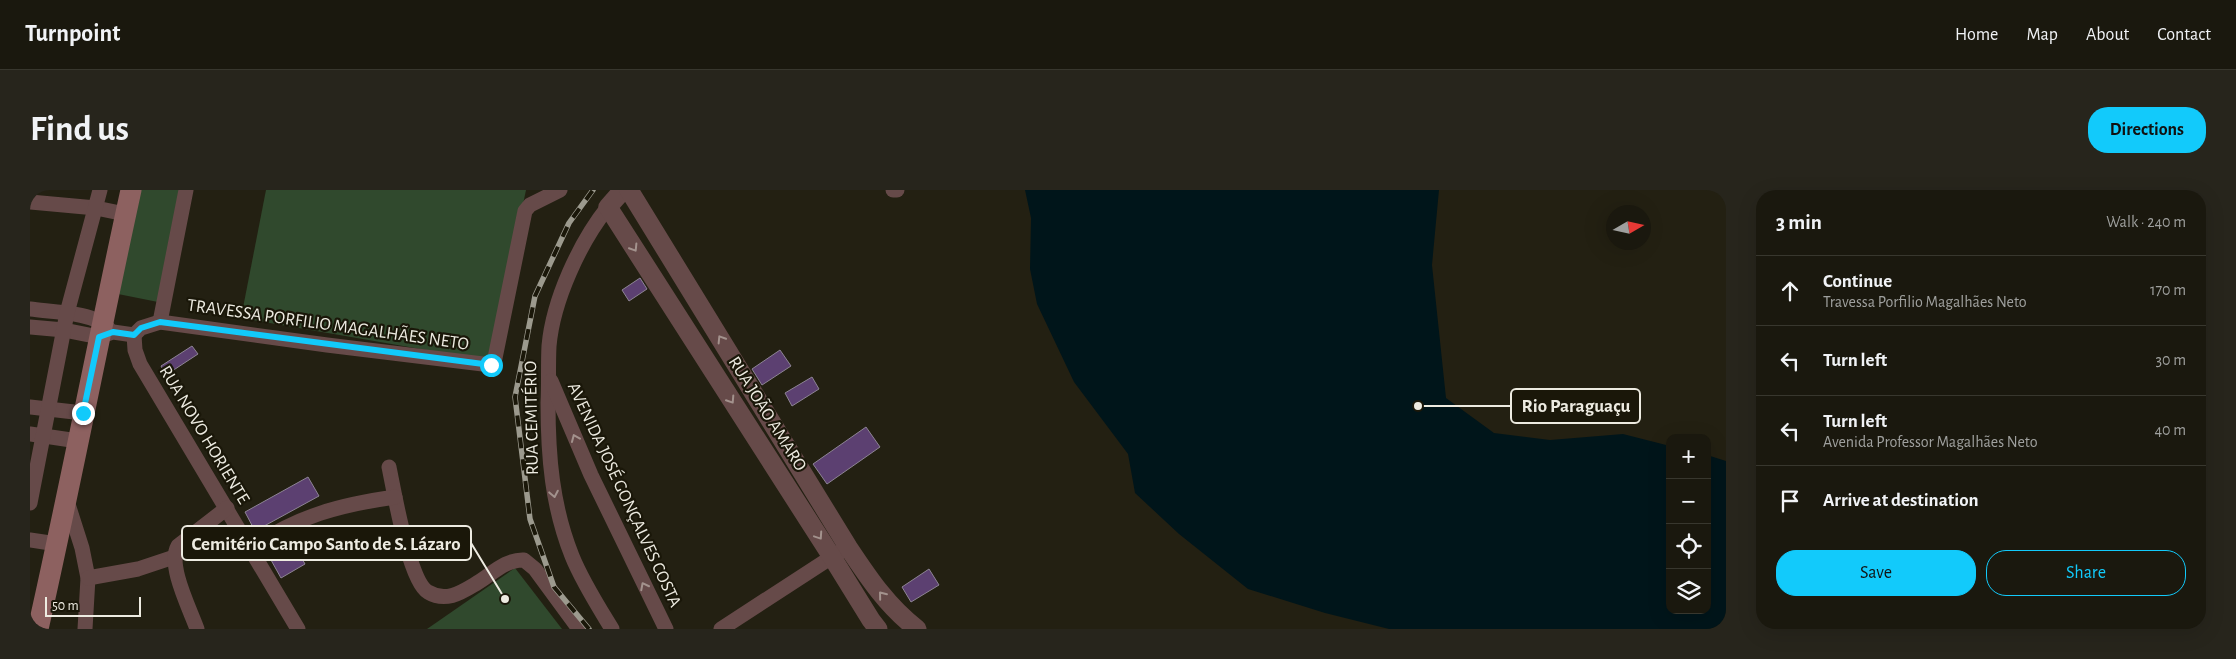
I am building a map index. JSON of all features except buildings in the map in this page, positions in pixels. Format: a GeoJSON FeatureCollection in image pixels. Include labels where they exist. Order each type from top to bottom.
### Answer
{"type":"FeatureCollection","features":[{"type":"Feature","properties":{"kind":"main road"},"geometry":{"type":"LineString","coordinates":[[38,629],[67,501],[83,413],[105,330],[130,190]]}},
{"type":"Feature","properties":{"kind":"street"},"geometry":{"type":"LineString","coordinates":[[30,503],[37,435],[48,408],[67,314],[100,190]]}},
{"type":"Feature","properties":{"kind":"street"},"geometry":{"type":"LineString","coordinates":[[30,327],[64,330],[105,330],[134,335],[141,328],[160,322],[186,190]]}},
{"type":"Feature","properties":{"kind":"street","name":"TRAVESSA PORFILIO MAGALHÃES NETO"},"geometry":{"type":"LineString","coordinates":[[160,322],[491,365],[495,358],[525,211],[530,205],[560,190]]}},
{"type":"Feature","properties":{"kind":"street"},"geometry":{"type":"LineString","coordinates":[[608,207],[622,190]]}},
{"type":"Feature","properties":{"kind":"street","name":"RUA JOÃO AMARO"},"geometry":{"type":"LineString","coordinates":[[629,190],[840,552],[871,620],[878,629]]}},
{"type":"Feature","properties":{"kind":"street"},"geometry":{"type":"LineString","coordinates":[[30,202],[96,208],[126,214]]}},
{"type":"Feature","properties":{"kind":"street","name":"RUA CEMITÉRIO"},"geometry":{"type":"LineString","coordinates":[[608,207],[590,229],[565,285],[549,344],[548,446],[553,491],[572,558],[612,629]]}},
{"type":"Feature","properties":{"kind":"street","name":"RUA JOÃO AMARO"},"geometry":{"type":"LineString","coordinates":[[608,207],[840,552],[900,616],[917,629]]}},
{"type":"Feature","properties":{"kind":"street"},"geometry":{"type":"LineString","coordinates":[[30,309],[67,314],[105,330]]}},
{"type":"Feature","properties":{"kind":"street","name":"RUA NOVO HORIENTE"},"geometry":{"type":"LineString","coordinates":[[134,335],[134,350],[140,364],[298,629]]}},
{"type":"Feature","properties":{"kind":"street","name":"AVENIDA JOSÉ GONÇALVES COSTA"},"geometry":{"type":"LineString","coordinates":[[549,376],[591,475],[666,629]]}},
{"type":"Feature","properties":{"kind":"street"},"geometry":{"type":"LineString","coordinates":[[30,407],[83,413]]}},
{"type":"Feature","properties":{"kind":"street"},"geometry":{"type":"LineString","coordinates":[[37,435],[78,441]]}},
{"type":"Feature","properties":{"kind":"street"},"geometry":{"type":"LineString","coordinates":[[389,467],[412,565],[419,584],[426,592],[441,596],[456,595],[510,562],[524,560],[535,569],[579,629]]}},
{"type":"Feature","properties":{"kind":"street"},"geometry":{"type":"LineString","coordinates":[[251,548],[272,534],[306,517],[363,501],[395,496]]}},
{"type":"Feature","properties":{"kind":"street"},"geometry":{"type":"LineString","coordinates":[[67,501],[82,548],[88,578],[84,629]]}},
{"type":"Feature","properties":{"kind":"street"},"geometry":{"type":"LineString","coordinates":[[197,629],[176,572],[174,558],[178,546],[227,508]]}},
{"type":"Feature","properties":{"kind":"street"},"geometry":{"type":"LineString","coordinates":[[30,540],[57,544]]}},
{"type":"Feature","properties":{"kind":"street"},"geometry":{"type":"LineString","coordinates":[[721,629],[840,552]]}},
{"type":"Feature","properties":{"kind":"street"},"geometry":{"type":"LineString","coordinates":[[88,578],[138,569],[174,558]]}},
{"type":"Feature","properties":{"kind":"green space"},"geometry":{"type":"Polygon","coordinates":[[[141,190],[179,190],[158,302],[118,294],[141,190]]]}},
{"type":"Feature","properties":{"kind":"green space"},"geometry":{"type":"Polygon","coordinates":[[[266,190],[526,190],[490,361],[241,318],[266,190]]]}},
{"type":"Feature","properties":{"kind":"green space"},"geometry":{"type":"Polygon","coordinates":[[[515,568],[562,629],[427,629],[515,568]]]}},
{"type":"Feature","properties":{"kind":"shaded area"},"geometry":{"type":"Polygon","coordinates":[[[1025,190],[1439,190],[1432,265],[1446,398],[1494,433],[1550,440],[1623,434],[1666,445],[1666,614],[1711,614],[1711,456],[1726,461],[1726,629],[1389,629],[1325,613],[1248,589],[1179,534],[1135,493],[1128,454],[1074,382],[1037,304],[1030,269],[1031,218],[1025,190]]]}},
{"type":"Feature","properties":{"kind":"railway"},"geometry":{"type":"LineString","coordinates":[[589,629],[554,587],[530,519],[515,397],[535,296],[569,223],[593,190]]}},
{"type":"Feature","properties":{"kind":"place","name":"Rio Paraguaçu"},"geometry":{"type":"Point","coordinates":[1418,406]}},
{"type":"Feature","properties":{"kind":"place","name":"Cemitério Campo Santo de S. Lázaro"},"geometry":{"type":"Point","coordinates":[505,599]}},
{"type":"Feature","properties":{"kind":"route"},"geometry":{"type":"LineString","coordinates":[[83,413],[99,337],[113,332],[134,335],[141,328],[160,322],[486,366],[491,365]]}}]}
